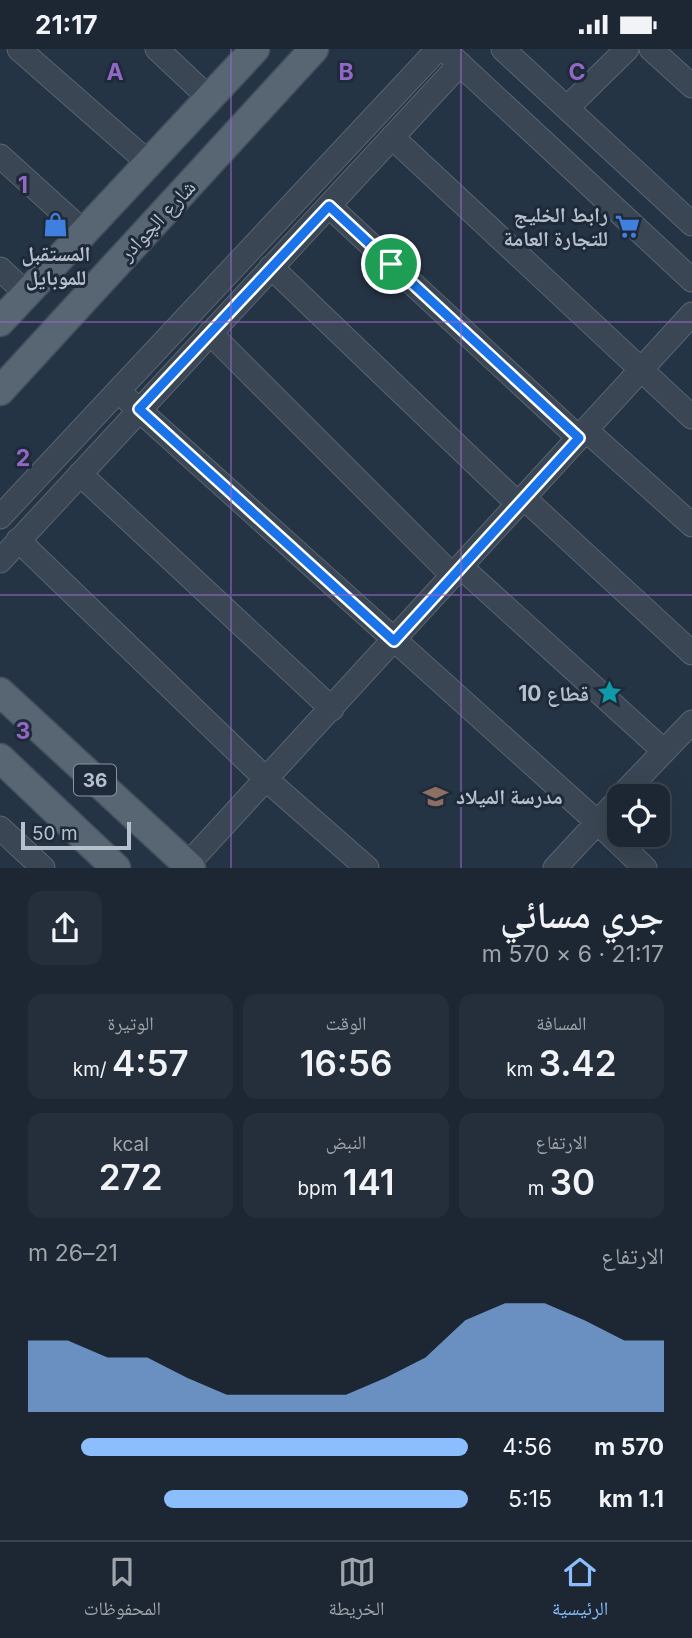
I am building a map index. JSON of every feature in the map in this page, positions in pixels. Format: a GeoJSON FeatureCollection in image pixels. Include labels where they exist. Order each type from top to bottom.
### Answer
{"type":"FeatureCollection","features":[{"type":"Feature","properties":{"kind":"main road","name":"شارع الچوادر"},"geometry":{"type":"LineString","coordinates":[[0,322],[255,49]]}},
{"type":"Feature","properties":{"kind":"main road","name":"شارع الچوادر"},"geometry":{"type":"LineString","coordinates":[[0,391],[314,49]]}},
{"type":"Feature","properties":{"kind":"main road","name":"36"},"geometry":{"type":"LineString","coordinates":[[0,692],[189,866]]}},
{"type":"Feature","properties":{"kind":"main road","name":"36"},"geometry":{"type":"LineString","coordinates":[[0,758],[116,868]]}},
{"type":"Feature","properties":{"kind":"street"},"geometry":{"type":"LineString","coordinates":[[19,49],[150,164]]}},
{"type":"Feature","properties":{"kind":"street"},"geometry":{"type":"LineString","coordinates":[[157,49],[209,98]]}},
{"type":"Feature","properties":{"kind":"street"},"geometry":{"type":"LineString","coordinates":[[0,517],[438,49]]}},
{"type":"Feature","properties":{"kind":"street"},"geometry":{"type":"LineString","coordinates":[[503,49],[692,224]]}},
{"type":"Feature","properties":{"kind":"street"},"geometry":{"type":"LineString","coordinates":[[567,108],[627,49]]}},
{"type":"Feature","properties":{"kind":"street"},"geometry":{"type":"LineString","coordinates":[[651,49],[692,86]]}},
{"type":"Feature","properties":{"kind":"street"},"geometry":{"type":"LineString","coordinates":[[0,561],[392,137],[452,56],[692,280]]}},
{"type":"Feature","properties":{"kind":"street"},"geometry":{"type":"LineString","coordinates":[[392,137],[692,417]]}},
{"type":"Feature","properties":{"kind":"street"},"geometry":{"type":"LineString","coordinates":[[0,156],[85,233]]}},
{"type":"Feature","properties":{"kind":"street"},"geometry":{"type":"LineString","coordinates":[[329,206],[582,434],[692,525]]}},
{"type":"Feature","properties":{"kind":"street"},"geometry":{"type":"LineString","coordinates":[[271,267],[521,501],[692,653]]}},
{"type":"Feature","properties":{"kind":"street"},"geometry":{"type":"LineString","coordinates":[[0,269],[27,294]]}},
{"type":"Feature","properties":{"kind":"street"},"geometry":{"type":"LineString","coordinates":[[189,866],[692,314]]}},
{"type":"Feature","properties":{"kind":"street"},"geometry":{"type":"LineString","coordinates":[[210,333],[457,571],[664,751]]}},
{"type":"Feature","properties":{"kind":"street"},"geometry":{"type":"LineString","coordinates":[[118,391],[645,868]]}},
{"type":"Feature","properties":{"kind":"street"},"geometry":{"type":"LineString","coordinates":[[80,474],[332,709]]}},
{"type":"Feature","properties":{"kind":"street"},"geometry":{"type":"LineString","coordinates":[[18,540],[267,780],[368,868]]}},
{"type":"Feature","properties":{"kind":"street"},"geometry":{"type":"LineString","coordinates":[[632,784],[692,722]]}},
{"type":"Feature","properties":{"kind":"street"},"geometry":{"type":"LineString","coordinates":[[555,868],[607,811]]}},
{"type":"Feature","properties":{"kind":"street"},"geometry":{"type":"LineString","coordinates":[[0,828],[43,868]]}},
{"type":"Feature","properties":{"kind":"place","name":"المستقبل للموبايل"},"geometry":{"type":"Point","coordinates":[56,224]}},
{"type":"Feature","properties":{"kind":"place","name":"رابط الخليج للتجارة العامة"},"geometry":{"type":"Point","coordinates":[628,226]}},
{"type":"Feature","properties":{"kind":"place","name":"قطاع 10"},"geometry":{"type":"Point","coordinates":[609,693]}},
{"type":"Feature","properties":{"kind":"place","name":"مدرسة الميلاد"},"geometry":{"type":"Point","coordinates":[436,796]}},
{"type":"Feature","properties":{"kind":"route"},"geometry":{"type":"LineString","coordinates":[[329,206],[391,264],[579,438],[394,641],[139,409],[329,206]]}}]}
